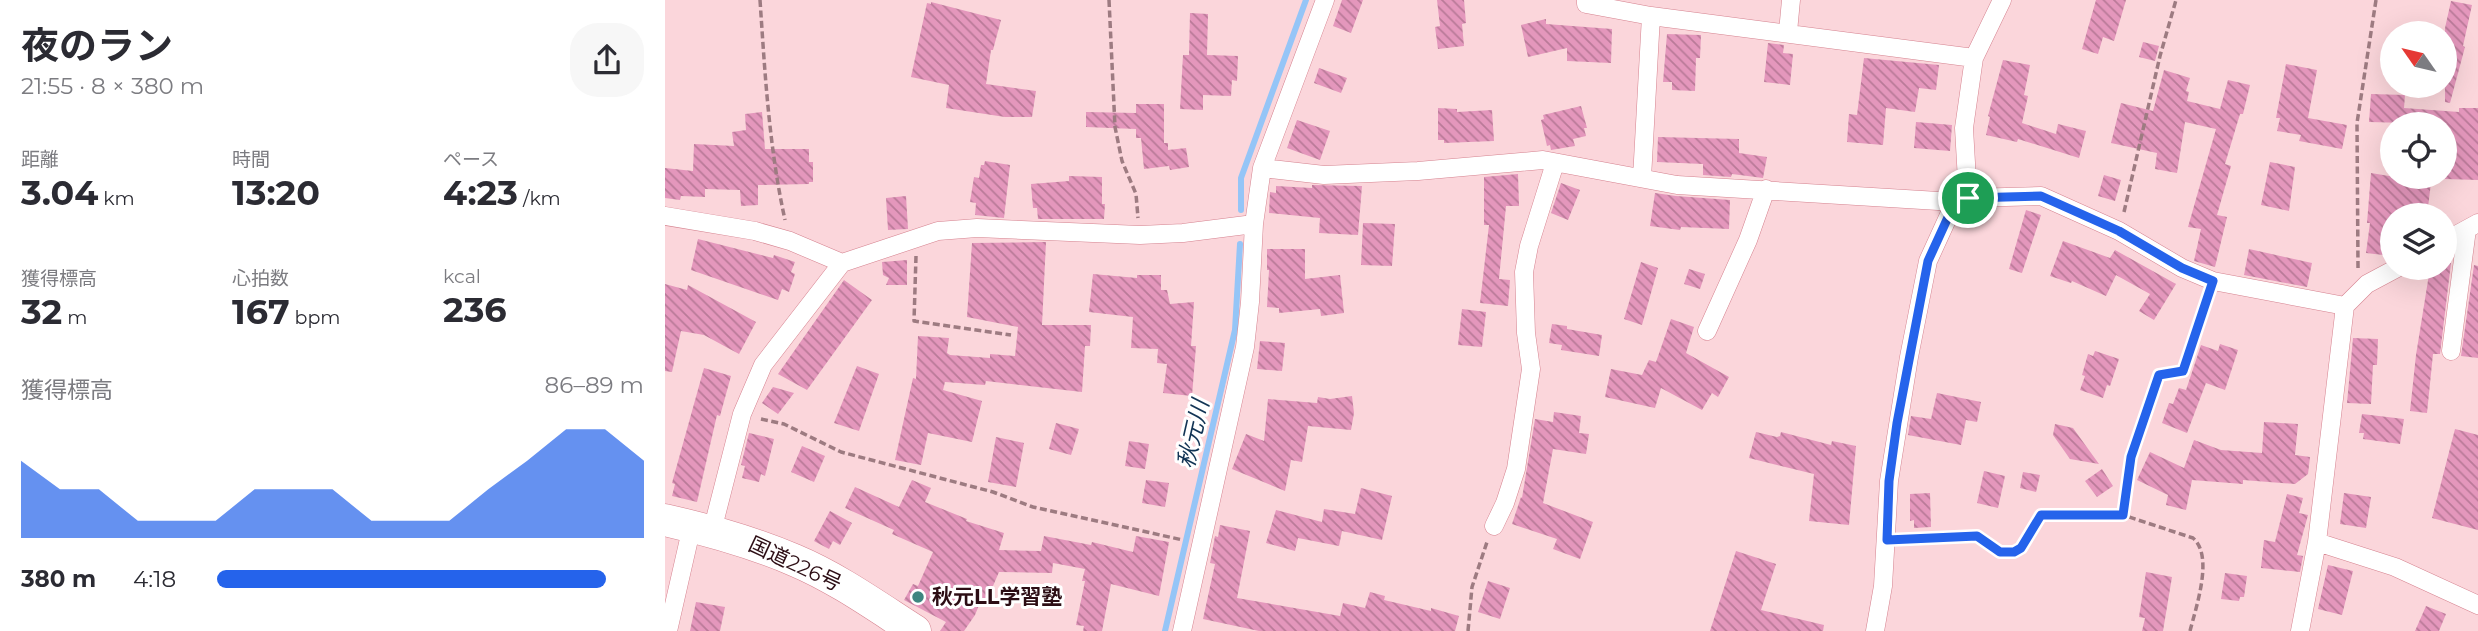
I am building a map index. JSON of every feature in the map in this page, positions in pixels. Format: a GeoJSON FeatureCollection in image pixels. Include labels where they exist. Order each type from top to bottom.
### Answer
{"type":"FeatureCollection","features":[{"type":"Feature","properties":{"kind":"highway","name":"国道226号"},"geometry":{"type":"LineString","coordinates":[[690,525],[796,560],[915,631]]}},
{"type":"Feature","properties":{"kind":"street"},"geometry":{"type":"LineString","coordinates":[[1182,631],[1245,347],[1254,224],[1262,168],[1325,0]]}},
{"type":"Feature","properties":{"kind":"street"},"geometry":{"type":"LineString","coordinates":[[1585,0],[1586,4],[1651,16],[1973,58]]}},
{"type":"Feature","properties":{"kind":"street"},"geometry":{"type":"LineString","coordinates":[[1788,32],[1791,0]]}},
{"type":"Feature","properties":{"kind":"street"},"geometry":{"type":"LineString","coordinates":[[1875,631],[1883,586],[1889,481],[1895,435],[1925,275],[1928,261],[1962,200],[1963,128],[1973,58],[2001,0]]}},
{"type":"Feature","properties":{"kind":"street"},"geometry":{"type":"LineString","coordinates":[[1642,178],[1651,16]]}},
{"type":"Feature","properties":{"kind":"street"},"geometry":{"type":"LineString","coordinates":[[1262,168],[1324,175],[1418,171],[1543,160],[1677,185],[1962,200],[2041,196],[2119,231],[2182,268],[2213,281],[2345,306]]}},
{"type":"Feature","properties":{"kind":"street"},"geometry":{"type":"LineString","coordinates":[[1494,526],[1516,469],[1531,369],[1524,304],[1524,272],[1529,246],[1555,163]]}},
{"type":"Feature","properties":{"kind":"street"},"geometry":{"type":"LineString","coordinates":[[1707,331],[1748,240],[1766,189]]}},
{"type":"Feature","properties":{"kind":"street"},"geometry":{"type":"LineString","coordinates":[[665,216],[755,231],[790,241],[842,263]]}},
{"type":"Feature","properties":{"kind":"street"},"geometry":{"type":"LineString","coordinates":[[668,631],[690,525],[763,365],[842,263],[938,232],[977,228],[1140,235],[1183,233],[1254,224]]}},
{"type":"Feature","properties":{"kind":"street"},"geometry":{"type":"LineString","coordinates":[[2451,351],[2472,226]]}},
{"type":"Feature","properties":{"kind":"street"},"geometry":{"type":"LineString","coordinates":[[2299,631],[2318,542],[2345,306],[2367,284],[2380,277]]}},
{"type":"Feature","properties":{"kind":"street"},"geometry":{"type":"LineString","coordinates":[[2318,542],[2395,567],[2478,606]]}},
{"type":"Feature","properties":{"kind":"path"},"geometry":{"type":"LineString","coordinates":[[759,0],[767,117],[776,179],[790,241]]}},
{"type":"Feature","properties":{"kind":"path"},"geometry":{"type":"LineString","coordinates":[[1109,0],[1115,127],[1122,161],[1136,194],[1140,235]]}},
{"type":"Feature","properties":{"kind":"path"},"geometry":{"type":"LineString","coordinates":[[2119,231],[2176,0]]}},
{"type":"Feature","properties":{"kind":"path"},"geometry":{"type":"LineString","coordinates":[[2367,284],[2358,275],[2357,123],[2376,0]]}},
{"type":"Feature","properties":{"kind":"path"},"geometry":{"type":"LineString","coordinates":[[917,238],[914,321],[1011,335]]}},
{"type":"Feature","properties":{"kind":"path"},"geometry":{"type":"LineString","coordinates":[[2123,515],[2131,457],[2159,375],[2183,371],[2213,281]]}},
{"type":"Feature","properties":{"kind":"path"},"geometry":{"type":"LineString","coordinates":[[742,414],[784,424],[841,452],[993,492],[1033,507],[1180,540]]}},
{"type":"Feature","properties":{"kind":"path"},"geometry":{"type":"LineString","coordinates":[[1887,540],[1977,536],[2000,552],[2014,552],[2021,548],[2041,515],[2123,515],[2193,538],[2200,543],[2203,562],[2200,590],[2190,631]]}},
{"type":"Feature","properties":{"kind":"path"},"geometry":{"type":"LineString","coordinates":[[1468,631],[1477,565],[1494,526]]}},
{"type":"Feature","properties":{"kind":"building"},"geometry":{"type":"Polygon","coordinates":[[[1342,0],[1363,0],[1351,33],[1333,26],[1342,0]]]}},
{"type":"Feature","properties":{"kind":"building"},"geometry":{"type":"Polygon","coordinates":[[[1437,0],[1464,0],[1464,46],[1438,49],[1435,27],[1440,26],[1437,0]]]}},
{"type":"Feature","properties":{"kind":"building"},"geometry":{"type":"Polygon","coordinates":[[[2096,0],[2126,0],[2114,41],[2103,37],[2098,54],[2082,49],[2096,0]]]}},
{"type":"Feature","properties":{"kind":"building"},"geometry":{"type":"Polygon","coordinates":[[[2451,1],[2472,5],[2457,77],[2457,21],[2447,21],[2451,1]]]}},
{"type":"Feature","properties":{"kind":"building"},"geometry":{"type":"Polygon","coordinates":[[[927,3],[1001,20],[991,50],[986,84],[1036,91],[1032,117],[1005,117],[946,108],[949,85],[911,77],[927,3]]]}},
{"type":"Feature","properties":{"kind":"building"},"geometry":{"type":"Polygon","coordinates":[[[1190,13],[1208,14],[1207,55],[1238,56],[1237,81],[1232,80],[1231,96],[1203,95],[1203,110],[1180,109],[1183,55],[1189,55],[1190,13]]]}},
{"type":"Feature","properties":{"kind":"building"},"geometry":{"type":"Polygon","coordinates":[[[1546,19],[1546,24],[1612,29],[1611,63],[1567,61],[1567,48],[1528,57],[1521,25],[1546,19]]]}},
{"type":"Feature","properties":{"kind":"building"},"geometry":{"type":"Polygon","coordinates":[[[1667,34],[1701,35],[1700,58],[1696,58],[1695,91],[1672,90],[1672,82],[1663,82],[1667,34]]]}},
{"type":"Feature","properties":{"kind":"building"},"geometry":{"type":"Polygon","coordinates":[[[2143,42],[2159,46],[2155,61],[2139,57],[2143,42]]]}},
{"type":"Feature","properties":{"kind":"building"},"geometry":{"type":"Polygon","coordinates":[[[1768,43],[1784,45],[1783,53],[1793,54],[1790,85],[1764,82],[1768,43]]]}},
{"type":"Feature","properties":{"kind":"building"},"geometry":{"type":"Polygon","coordinates":[[[1864,58],[1939,65],[1936,90],[1919,88],[1915,112],[1886,108],[1883,145],[1847,142],[1849,114],[1857,115],[1864,58]]]}},
{"type":"Feature","properties":{"kind":"building"},"geometry":{"type":"Polygon","coordinates":[[[2003,60],[2030,65],[2024,95],[2028,96],[2022,123],[2056,134],[2058,124],[2086,131],[2079,158],[2018,139],[2017,142],[1986,135],[1988,116],[2003,60]]]}},
{"type":"Feature","properties":{"kind":"building"},"geometry":{"type":"Polygon","coordinates":[[[2286,64],[2317,70],[2308,118],[2347,125],[2342,149],[2299,141],[2301,135],[2277,131],[2280,118],[2276,118],[2286,64]]]}},
{"type":"Feature","properties":{"kind":"building"},"geometry":{"type":"Polygon","coordinates":[[[1319,68],[1347,78],[1341,93],[1314,83],[1319,68]]]}},
{"type":"Feature","properties":{"kind":"building"},"geometry":{"type":"Polygon","coordinates":[[[2164,70],[2190,78],[2186,91],[2189,92],[2187,101],[2220,109],[2228,80],[2250,85],[2225,164],[2231,166],[2217,215],[2227,217],[2215,267],[2194,261],[2201,229],[2188,227],[2216,129],[2185,122],[2177,173],[2155,169],[2157,153],[2111,143],[2121,103],[2153,111],[2164,70]]]}},
{"type":"Feature","properties":{"kind":"building"},"geometry":{"type":"Polygon","coordinates":[[[2371,94],[2380,94],[2380,98],[2405,98],[2404,108],[2459,112],[2459,108],[2478,108],[2478,180],[2457,179],[2457,112],[2380,112],[2380,122],[2369,122],[2371,94]]]}},
{"type":"Feature","properties":{"kind":"building"},"geometry":{"type":"Polygon","coordinates":[[[1136,104],[1164,104],[1164,143],[1168,143],[1168,150],[1186,148],[1189,167],[1170,170],[1169,166],[1144,169],[1141,138],[1136,138],[1136,129],[1086,127],[1086,112],[1136,113],[1136,104]]]}},
{"type":"Feature","properties":{"kind":"building"},"geometry":{"type":"Polygon","coordinates":[[[1581,106],[1587,128],[1584,128],[1586,136],[1573,139],[1575,146],[1551,150],[1550,145],[1547,146],[1541,120],[1544,119],[1543,115],[1581,106]]]}},
{"type":"Feature","properties":{"kind":"building"},"geometry":{"type":"Polygon","coordinates":[[[1438,108],[1457,109],[1457,112],[1492,110],[1494,141],[1444,143],[1444,140],[1438,140],[1438,108]]]}},
{"type":"Feature","properties":{"kind":"building"},"geometry":{"type":"Polygon","coordinates":[[[762,112],[765,149],[809,149],[809,162],[813,162],[813,182],[758,185],[758,205],[741,206],[740,190],[705,189],[705,197],[681,196],[680,200],[665,198],[665,168],[693,171],[694,144],[734,146],[732,132],[746,130],[745,114],[762,112]]]}},
{"type":"Feature","properties":{"kind":"building"},"geometry":{"type":"Polygon","coordinates":[[[1297,120],[1330,131],[1320,160],[1287,148],[1297,120]]]}},
{"type":"Feature","properties":{"kind":"building"},"geometry":{"type":"Polygon","coordinates":[[[1916,122],[1952,125],[1950,151],[1914,148],[1916,122]]]}},
{"type":"Feature","properties":{"kind":"building"},"geometry":{"type":"Polygon","coordinates":[[[1658,137],[1739,139],[1739,153],[1767,157],[1763,178],[1732,174],[1731,177],[1703,175],[1703,164],[1657,162],[1658,137]]]}},
{"type":"Feature","properties":{"kind":"building"},"geometry":{"type":"Polygon","coordinates":[[[985,161],[1010,165],[1004,218],[975,215],[976,203],[970,202],[974,177],[979,178],[981,165],[984,165],[985,161]]]}},
{"type":"Feature","properties":{"kind":"building"},"geometry":{"type":"Polygon","coordinates":[[[2270,162],[2295,167],[2289,211],[2261,205],[2270,162]]]}},
{"type":"Feature","properties":{"kind":"building"},"geometry":{"type":"Polygon","coordinates":[[[2371,173],[2380,174],[2380,189],[2430,189],[2428,203],[2380,203],[2380,255],[2366,253],[2370,223],[2367,223],[2371,173]]]}},
{"type":"Feature","properties":{"kind":"building"},"geometry":{"type":"Polygon","coordinates":[[[1518,174],[1519,206],[1506,206],[1499,279],[1510,280],[1508,306],[1480,303],[1489,225],[1484,225],[1484,177],[1518,174]]]}},
{"type":"Feature","properties":{"kind":"building"},"geometry":{"type":"Polygon","coordinates":[[[2104,175],[2121,180],[2115,201],[2098,196],[2104,175]]]}},
{"type":"Feature","properties":{"kind":"building"},"geometry":{"type":"Polygon","coordinates":[[[1069,176],[1102,177],[1104,219],[1038,219],[1037,208],[1033,208],[1031,184],[1069,181],[1069,176]]]}},
{"type":"Feature","properties":{"kind":"building"},"geometry":{"type":"Polygon","coordinates":[[[1561,183],[1580,190],[1568,220],[1551,213],[1561,183]]]}},
{"type":"Feature","properties":{"kind":"building"},"geometry":{"type":"Polygon","coordinates":[[[1312,185],[1362,186],[1358,235],[1319,233],[1320,218],[1269,213],[1270,192],[1276,193],[1276,186],[1312,188],[1312,185]]]}},
{"type":"Feature","properties":{"kind":"building"},"geometry":{"type":"Polygon","coordinates":[[[1655,193],[1730,200],[1729,229],[1681,227],[1680,230],[1650,226],[1655,193]]]}},
{"type":"Feature","properties":{"kind":"building"},"geometry":{"type":"Polygon","coordinates":[[[906,196],[908,229],[888,230],[886,198],[906,196]]]}},
{"type":"Feature","properties":{"kind":"building"},"geometry":{"type":"Polygon","coordinates":[[[2026,210],[2041,215],[2022,273],[2009,269],[2026,210]]]}},
{"type":"Feature","properties":{"kind":"building"},"geometry":{"type":"Polygon","coordinates":[[[1363,223],[1395,224],[1392,266],[1361,265],[1363,223]]]}},
{"type":"Feature","properties":{"kind":"building"},"geometry":{"type":"Polygon","coordinates":[[[698,239],[795,262],[791,272],[795,274],[789,292],[782,289],[778,300],[691,270],[698,239]]]}},
{"type":"Feature","properties":{"kind":"building"},"geometry":{"type":"Polygon","coordinates":[[[2063,241],[2110,258],[2115,250],[2176,284],[2154,320],[2139,311],[2150,294],[2116,275],[2106,296],[2072,281],[2071,283],[2050,276],[2063,241]]]}},
{"type":"Feature","properties":{"kind":"building"},"geometry":{"type":"Polygon","coordinates":[[[1046,242],[1042,325],[1091,325],[1090,346],[1085,346],[1082,392],[986,381],[985,385],[945,382],[943,390],[982,401],[972,442],[928,433],[921,465],[895,460],[913,378],[916,379],[918,336],[949,338],[947,353],[950,355],[990,358],[990,354],[1015,356],[1018,327],[967,317],[972,243],[1046,242]]]}},
{"type":"Feature","properties":{"kind":"building"},"geometry":{"type":"Polygon","coordinates":[[[1267,249],[1305,249],[1305,279],[1340,275],[1344,313],[1321,316],[1320,309],[1279,313],[1279,308],[1267,307],[1267,249]]]}},
{"type":"Feature","properties":{"kind":"building"},"geometry":{"type":"Polygon","coordinates":[[[2249,249],[2312,263],[2307,287],[2244,275],[2249,249]]]}},
{"type":"Feature","properties":{"kind":"building"},"geometry":{"type":"Polygon","coordinates":[[[907,260],[907,285],[886,285],[889,278],[883,275],[882,262],[907,260]]]}},
{"type":"Feature","properties":{"kind":"building"},"geometry":{"type":"Polygon","coordinates":[[[1641,262],[1658,268],[1642,325],[1624,319],[1641,262]]]}},
{"type":"Feature","properties":{"kind":"building"},"geometry":{"type":"Polygon","coordinates":[[[2474,265],[2478,266],[2478,358],[2461,356],[2474,265]]]}},
{"type":"Feature","properties":{"kind":"building"},"geometry":{"type":"Polygon","coordinates":[[[1689,269],[1705,274],[1700,289],[1684,284],[1689,269]]]}},
{"type":"Feature","properties":{"kind":"building"},"geometry":{"type":"Polygon","coordinates":[[[1093,274],[1137,278],[1137,275],[1161,275],[1161,290],[1167,290],[1170,304],[1194,302],[1191,346],[1196,346],[1192,396],[1163,393],[1167,364],[1157,363],[1158,349],[1131,348],[1133,317],[1089,312],[1093,274]]]}},
{"type":"Feature","properties":{"kind":"building"},"geometry":{"type":"Polygon","coordinates":[[[844,280],[872,300],[807,390],[778,374],[844,280]]]}},
{"type":"Feature","properties":{"kind":"building"},"geometry":{"type":"Polygon","coordinates":[[[2428,280],[2449,280],[2440,354],[2433,354],[2427,413],[2410,411],[2428,280]]]}},
{"type":"Feature","properties":{"kind":"building"},"geometry":{"type":"Polygon","coordinates":[[[665,284],[687,290],[688,285],[756,322],[739,354],[704,335],[681,331],[672,372],[665,371],[665,284]]]}},
{"type":"Feature","properties":{"kind":"building"},"geometry":{"type":"Polygon","coordinates":[[[1462,309],[1486,312],[1482,347],[1458,345],[1462,309]]]}},
{"type":"Feature","properties":{"kind":"building"},"geometry":{"type":"Polygon","coordinates":[[[1671,319],[1694,327],[1686,353],[1729,377],[1718,397],[1712,393],[1702,410],[1661,388],[1655,408],[1605,397],[1611,369],[1642,375],[1649,360],[1656,362],[1671,319]]]}},
{"type":"Feature","properties":{"kind":"building"},"geometry":{"type":"Polygon","coordinates":[[[1552,324],[1602,335],[1599,356],[1561,350],[1562,345],[1549,343],[1552,324]]]}},
{"type":"Feature","properties":{"kind":"building"},"geometry":{"type":"Polygon","coordinates":[[[2353,338],[2378,339],[2377,365],[2373,365],[2371,404],[2347,403],[2353,338]]]}},
{"type":"Feature","properties":{"kind":"building"},"geometry":{"type":"Polygon","coordinates":[[[1260,341],[1285,343],[1282,371],[1257,369],[1260,341]]]}},
{"type":"Feature","properties":{"kind":"building"},"geometry":{"type":"Polygon","coordinates":[[[2220,344],[2238,350],[2225,390],[2206,383],[2187,433],[2162,423],[2169,403],[2173,404],[2179,388],[2186,390],[2201,345],[2218,351],[2220,344]]]}},
{"type":"Feature","properties":{"kind":"building"},"geometry":{"type":"Polygon","coordinates":[[[2095,351],[2119,359],[2103,398],[2080,390],[2088,354],[2093,356],[2095,351]]]}},
{"type":"Feature","properties":{"kind":"building"},"geometry":{"type":"Polygon","coordinates":[[[857,366],[879,374],[859,431],[834,423],[857,366]]]}},
{"type":"Feature","properties":{"kind":"building"},"geometry":{"type":"Polygon","coordinates":[[[704,368],[731,376],[720,416],[717,415],[697,502],[672,496],[675,484],[672,483],[704,368]]]}},
{"type":"Feature","properties":{"kind":"building"},"geometry":{"type":"Polygon","coordinates":[[[773,387],[794,393],[778,414],[762,403],[773,387]]]}},
{"type":"Feature","properties":{"kind":"building"},"geometry":{"type":"Polygon","coordinates":[[[1937,393],[1981,402],[1977,422],[1966,420],[1961,445],[1908,435],[1911,416],[1931,419],[1937,393]]]}},
{"type":"Feature","properties":{"kind":"building"},"geometry":{"type":"Polygon","coordinates":[[[1352,396],[1354,413],[1351,430],[1308,426],[1302,462],[1291,460],[1285,491],[1232,469],[1246,434],[1264,441],[1268,399],[1317,403],[1318,397],[1330,399],[1352,396]]]}},
{"type":"Feature","properties":{"kind":"building"},"geometry":{"type":"Polygon","coordinates":[[[1554,412],[1581,416],[1579,433],[1589,434],[1586,454],[1553,449],[1543,503],[1593,522],[1580,559],[1553,549],[1557,539],[1512,524],[1522,498],[1535,419],[1553,422],[1554,412]]]}},
{"type":"Feature","properties":{"kind":"building"},"geometry":{"type":"Polygon","coordinates":[[[2362,414],[2404,419],[2400,444],[2363,439],[2364,433],[2359,433],[2362,414]]]}},
{"type":"Feature","properties":{"kind":"building"},"geometry":{"type":"Polygon","coordinates":[[[2264,422],[2298,424],[2295,455],[2310,457],[2308,474],[2295,484],[2192,480],[2186,510],[2166,505],[2168,495],[2137,480],[2150,452],[2184,468],[2194,440],[2221,450],[2262,453],[2264,422]]]}},
{"type":"Feature","properties":{"kind":"building"},"geometry":{"type":"Polygon","coordinates":[[[1056,423],[1079,429],[1071,455],[1049,449],[1056,423]]]}},
{"type":"Feature","properties":{"kind":"building"},"geometry":{"type":"Polygon","coordinates":[[[2055,424],[2073,428],[2099,464],[2070,459],[2053,435],[2055,424]]]}},
{"type":"Feature","properties":{"kind":"building"},"geometry":{"type":"Polygon","coordinates":[[[2455,429],[2478,435],[2478,530],[2432,518],[2455,429]]]}},
{"type":"Feature","properties":{"kind":"building"},"geometry":{"type":"Polygon","coordinates":[[[1756,432],[1777,437],[1781,432],[1831,445],[1832,441],[1856,446],[1849,525],[1809,521],[1814,474],[1749,458],[1756,432]]]}},
{"type":"Feature","properties":{"kind":"building"},"geometry":{"type":"Polygon","coordinates":[[[749,433],[774,439],[765,476],[761,474],[759,482],[742,478],[745,466],[741,465],[749,433]]]}},
{"type":"Feature","properties":{"kind":"building"},"geometry":{"type":"Polygon","coordinates":[[[996,437],[1024,443],[1016,487],[988,482],[996,437]]]}},
{"type":"Feature","properties":{"kind":"building"},"geometry":{"type":"Polygon","coordinates":[[[1129,441],[1149,444],[1145,469],[1125,466],[1129,441]]]}},
{"type":"Feature","properties":{"kind":"building"},"geometry":{"type":"Polygon","coordinates":[[[802,446],[825,456],[814,482],[791,472],[802,446]]]}},
{"type":"Feature","properties":{"kind":"building"},"geometry":{"type":"Polygon","coordinates":[[[2102,469],[2113,486],[2097,497],[2085,481],[2102,469]]]}},
{"type":"Feature","properties":{"kind":"building"},"geometry":{"type":"Polygon","coordinates":[[[1984,471],[2005,476],[1998,508],[1977,503],[1984,471]]]}},
{"type":"Feature","properties":{"kind":"building"},"geometry":{"type":"Polygon","coordinates":[[[2023,472],[2040,475],[2036,492],[2020,488],[2023,472]]]}},
{"type":"Feature","properties":{"kind":"building"},"geometry":{"type":"Polygon","coordinates":[[[912,480],[931,488],[925,502],[967,519],[966,521],[1004,533],[999,550],[1041,551],[1044,536],[1091,545],[1092,542],[1133,552],[1136,536],[1169,542],[1159,596],[1111,584],[1102,631],[1083,631],[1084,626],[1076,625],[1085,569],[1053,563],[1052,573],[999,572],[987,600],[982,598],[964,631],[940,631],[946,622],[904,600],[913,584],[918,586],[933,552],[892,534],[894,530],[845,508],[855,487],[899,507],[912,480]]]}},
{"type":"Feature","properties":{"kind":"building"},"geometry":{"type":"Polygon","coordinates":[[[1146,480],[1169,483],[1165,507],[1142,503],[1146,480]]]}},
{"type":"Feature","properties":{"kind":"building"},"geometry":{"type":"Polygon","coordinates":[[[1361,488],[1392,496],[1382,540],[1342,531],[1339,546],[1298,538],[1295,551],[1266,543],[1276,510],[1322,522],[1324,509],[1355,514],[1361,488]]]}},
{"type":"Feature","properties":{"kind":"building"},"geometry":{"type":"Polygon","coordinates":[[[1930,493],[1931,527],[1914,528],[1914,520],[1910,521],[1910,494],[1930,493]]]}},
{"type":"Feature","properties":{"kind":"building"},"geometry":{"type":"Polygon","coordinates":[[[2344,493],[2371,497],[2366,528],[2340,524],[2344,493]]]}},
{"type":"Feature","properties":{"kind":"building"},"geometry":{"type":"Polygon","coordinates":[[[2287,494],[2303,498],[2299,513],[2308,515],[2297,555],[2303,556],[2300,572],[2261,568],[2264,540],[2275,542],[2287,494]]]}},
{"type":"Feature","properties":{"kind":"building"},"geometry":{"type":"Polygon","coordinates":[[[830,511],[852,523],[840,545],[833,541],[829,549],[814,541],[830,511]]]}},
{"type":"Feature","properties":{"kind":"building"},"geometry":{"type":"Polygon","coordinates":[[[1220,525],[1250,531],[1237,598],[1340,616],[1343,603],[1365,608],[1370,592],[1385,596],[1384,600],[1459,616],[1455,631],[1259,631],[1203,619],[1215,564],[1210,563],[1220,525]]]}},
{"type":"Feature","properties":{"kind":"building"},"geometry":{"type":"Polygon","coordinates":[[[1736,551],[1776,564],[1761,610],[1824,625],[1823,631],[1710,631],[1736,551]]]}},
{"type":"Feature","properties":{"kind":"building"},"geometry":{"type":"Polygon","coordinates":[[[2328,565],[2353,571],[2342,615],[2318,609],[2328,565]]]}},
{"type":"Feature","properties":{"kind":"building"},"geometry":{"type":"Polygon","coordinates":[[[2146,572],[2172,577],[2163,631],[2142,631],[2145,618],[2139,617],[2146,572]]]}},
{"type":"Feature","properties":{"kind":"building"},"geometry":{"type":"Polygon","coordinates":[[[2225,573],[2247,576],[2244,597],[2240,597],[2239,601],[2221,599],[2225,573]]]}},
{"type":"Feature","properties":{"kind":"building"},"geometry":{"type":"Polygon","coordinates":[[[1488,581],[1510,588],[1500,619],[1478,612],[1488,581]]]}},
{"type":"Feature","properties":{"kind":"building"},"geometry":{"type":"Polygon","coordinates":[[[696,602],[725,607],[720,631],[690,631],[696,602]]]}},
{"type":"Feature","properties":{"kind":"building"},"geometry":{"type":"Polygon","coordinates":[[[2426,606],[2446,614],[2439,631],[2415,631],[2426,606]]]}},
{"type":"Feature","properties":{"kind":"waterway","name":"秋元川"},"geometry":{"type":"LineString","coordinates":[[1241,210],[1241,178],[1306,0]]}},
{"type":"Feature","properties":{"kind":"waterway","name":"秋元川"},"geometry":{"type":"LineString","coordinates":[[1165,631],[1235,330],[1240,244]]}},
{"type":"Feature","properties":{"kind":"place","name":"秋元LL学習塾"},"geometry":{"type":"Point","coordinates":[918,597]}},
{"type":"Feature","properties":{"kind":"route"},"geometry":{"type":"LineString","coordinates":[[2041,196],[2119,231],[2182,268],[2213,281],[2183,371],[2159,375],[2131,457],[2123,515],[2041,515],[2021,548],[2014,552],[2000,552],[1977,536],[1887,540],[1889,481],[1897,423],[1928,261],[1955,202],[1968,198],[2041,196]]}}]}
